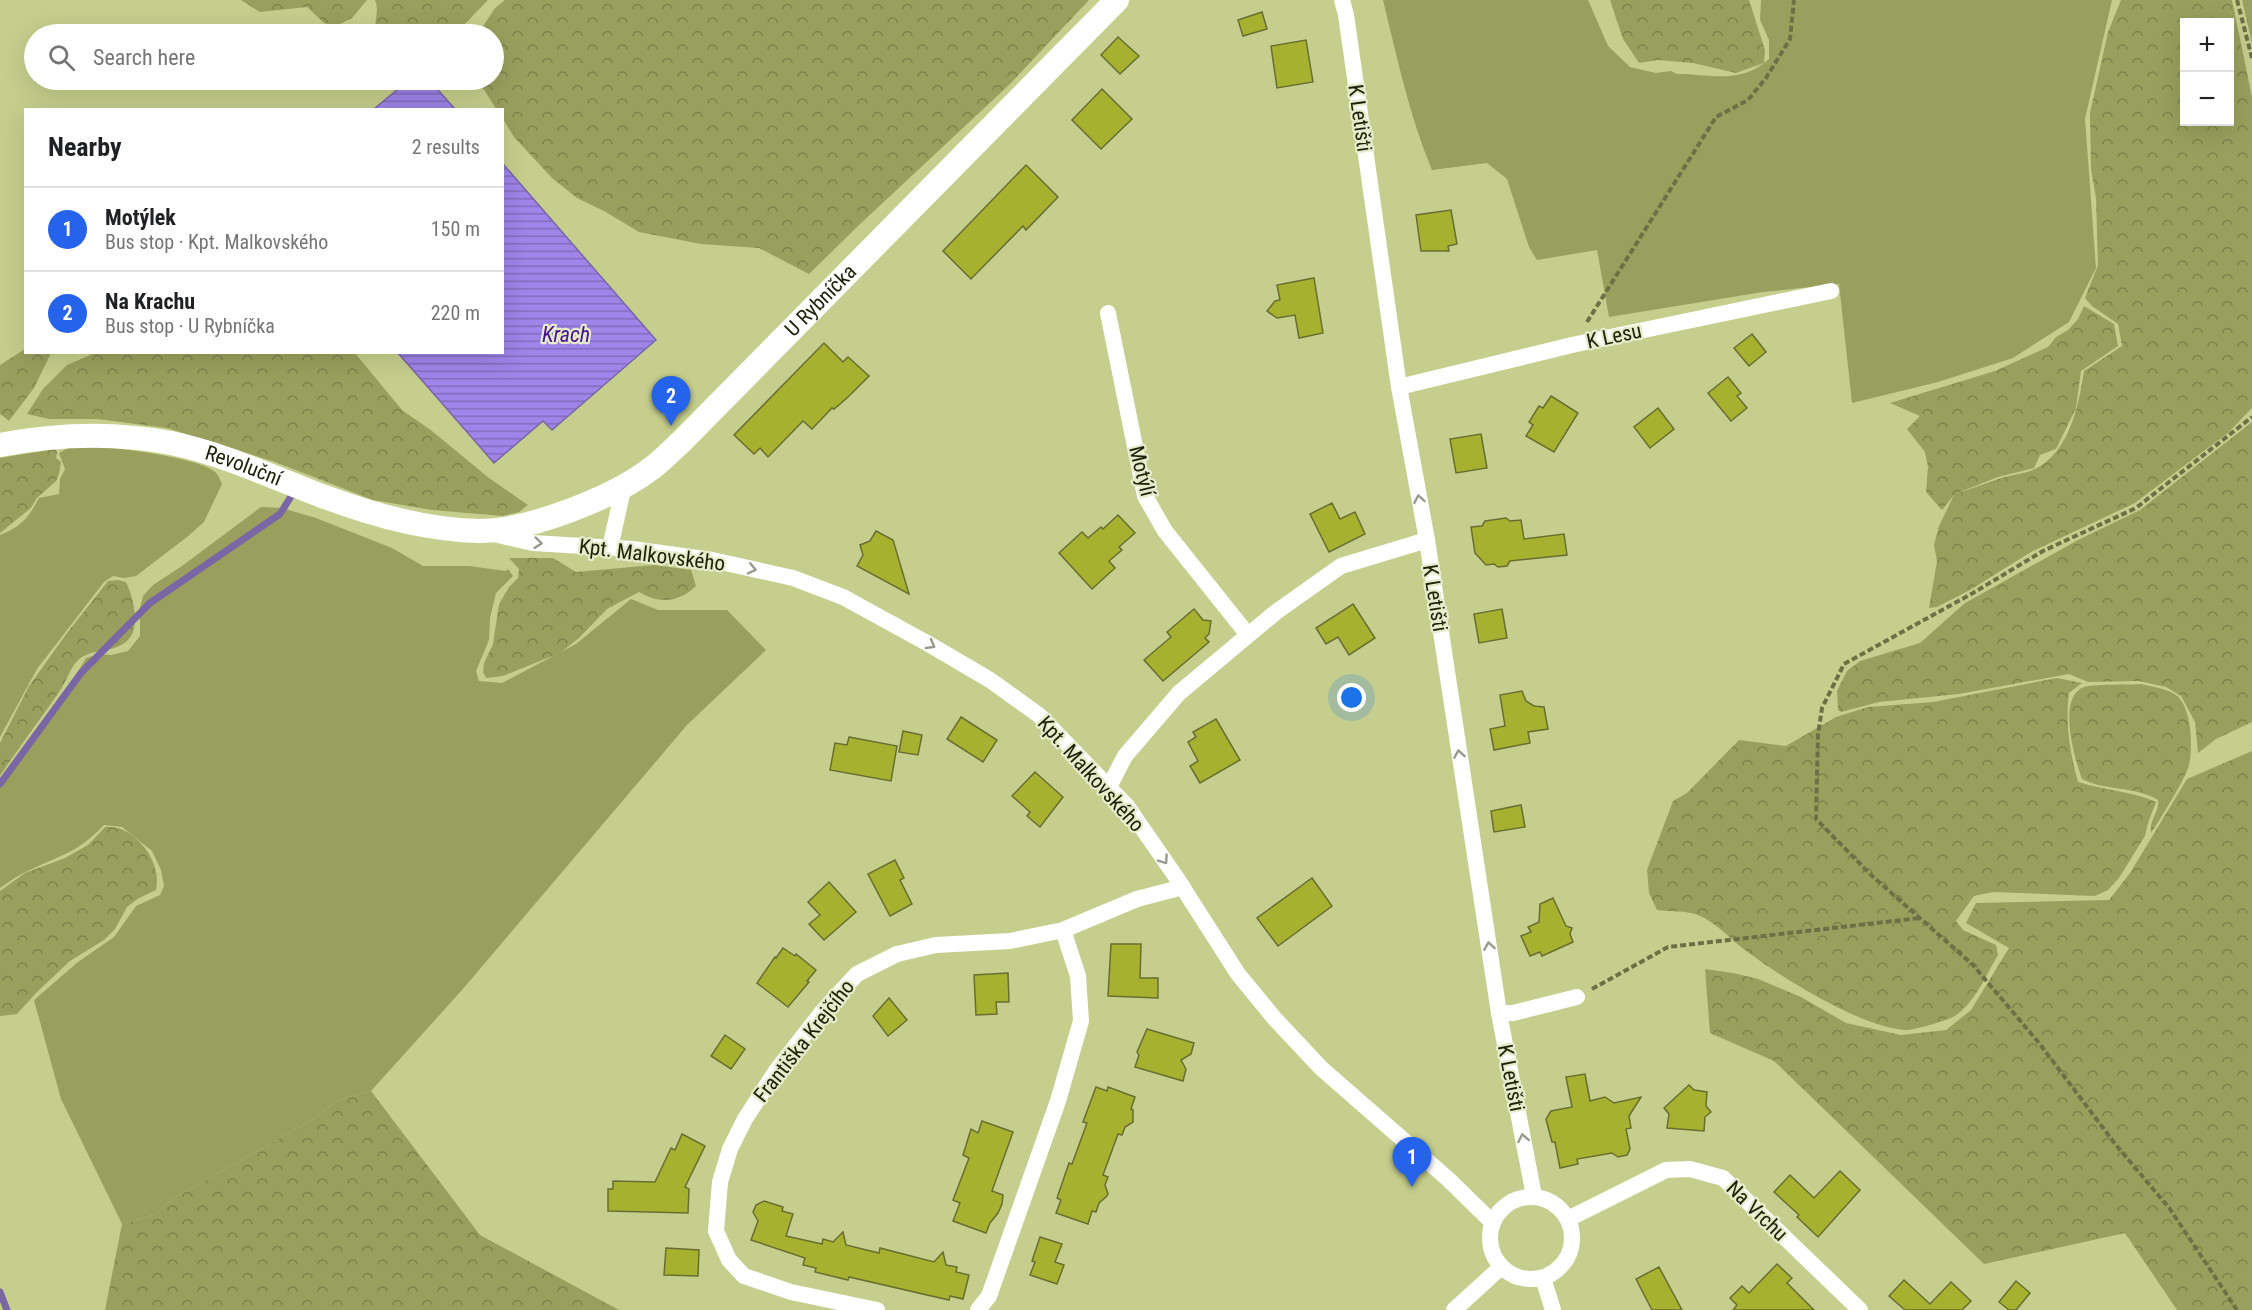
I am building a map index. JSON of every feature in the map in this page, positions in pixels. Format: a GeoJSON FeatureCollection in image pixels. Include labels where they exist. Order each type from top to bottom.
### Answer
{"type":"FeatureCollection","features":[{"type":"Feature","properties":{"kind":"street","name":"U Rybníčka"},"geometry":{"type":"LineString","coordinates":[[481,531],[542,520],[600,498],[652,468],[682,441],[1117,0]]}},
{"type":"Feature","properties":{"kind":"street","name":"K Letišti"},"geometry":{"type":"LineString","coordinates":[[1342,0],[1399,387],[1427,540],[1499,1013],[1534,1196]]}},
{"type":"Feature","properties":{"kind":"street","name":"K Lesu"},"geometry":{"type":"LineString","coordinates":[[1399,387],[1572,345],[1831,291]]}},
{"type":"Feature","properties":{"kind":"street","name":"Motýlí"},"geometry":{"type":"LineString","coordinates":[[1108,313],[1145,496],[1165,531],[1248,635]]}},
{"type":"Feature","properties":{"kind":"street","name":"Revoluční"},"geometry":{"type":"LineString","coordinates":[[0,445],[36,438],[77,435],[120,436],[172,443],[229,460],[327,498],[394,519],[446,528],[481,531]]}},
{"type":"Feature","properties":{"kind":"street"},"geometry":{"type":"LineString","coordinates":[[610,548],[624,485]]}},
{"type":"Feature","properties":{"kind":"street","name":"Kpt. Malkovského"},"geometry":{"type":"LineString","coordinates":[[481,531],[533,543],[610,548],[712,560],[793,578],[843,597],[990,680],[1040,716],[1127,806],[1183,887],[1238,974],[1275,1019],[1321,1068],[1448,1179],[1492,1222]]}},
{"type":"Feature","properties":{"kind":"street"},"geometry":{"type":"LineString","coordinates":[[1109,787],[1125,756],[1179,693],[1276,612],[1341,566],[1427,540]]}},
{"type":"Feature","properties":{"kind":"street","name":"Františka Krejčího"},"geometry":{"type":"LineString","coordinates":[[877,1310],[781,1288],[744,1276],[729,1260],[716,1231],[720,1182],[729,1149],[776,1071],[822,1012],[857,974],[897,954],[936,945],[1010,941],[1063,930],[1137,900],[1183,887]]}},
{"type":"Feature","properties":{"kind":"street"},"geometry":{"type":"LineString","coordinates":[[978,1310],[989,1296],[1058,1101],[1080,1021],[1078,976],[1063,930]]}},
{"type":"Feature","properties":{"kind":"street"},"geometry":{"type":"LineString","coordinates":[[1499,1013],[1513,1013],[1577,997]]}},
{"type":"Feature","properties":{"kind":"street","name":"Na Vrchu"},"geometry":{"type":"LineString","coordinates":[[1568,1219],[1666,1170],[1690,1169],[1722,1178],[1860,1310]]}},
{"type":"Feature","properties":{"kind":"street"},"geometry":{"type":"LineString","coordinates":[[1534,1196],[1554,1203],[1568,1219],[1573,1243],[1563,1265],[1543,1278],[1520,1279],[1500,1268],[1489,1246],[1492,1222],[1508,1202],[1534,1196]]}},
{"type":"Feature","properties":{"kind":"street"},"geometry":{"type":"LineString","coordinates":[[1454,1310],[1500,1268]]}},
{"type":"Feature","properties":{"kind":"street"},"geometry":{"type":"LineString","coordinates":[[1543,1278],[1553,1310]]}},
{"type":"Feature","properties":{"kind":"path"},"geometry":{"type":"LineString","coordinates":[[1572,345],[1716,117],[1748,100],[1778,59],[1790,39],[1794,0]]}},
{"type":"Feature","properties":{"kind":"path"},"geometry":{"type":"LineString","coordinates":[[2237,0],[2252,58]]}},
{"type":"Feature","properties":{"kind":"path"},"geometry":{"type":"LineString","coordinates":[[2237,1310],[2170,1209],[2116,1145],[2039,1043],[1973,965],[1871,875],[1816,819],[1818,735],[1822,708],[1844,664],[1973,593],[2043,551],[2136,508],[2252,417]]}},
{"type":"Feature","properties":{"kind":"path"},"geometry":{"type":"LineString","coordinates":[[1577,997],[1668,947],[1921,918]]}},
{"type":"Feature","properties":{"kind":"green space"},"geometry":{"type":"Polygon","coordinates":[[[241,0],[367,0],[352,18],[340,24],[324,23],[307,7],[260,12],[241,0]]]}},
{"type":"Feature","properties":{"kind":"green space"},"geometry":{"type":"Polygon","coordinates":[[[375,0],[488,0],[465,24],[375,24],[377,8],[375,0]]]}},
{"type":"Feature","properties":{"kind":"green space"},"geometry":{"type":"Polygon","coordinates":[[[505,0],[1089,0],[1009,85],[809,274],[759,248],[701,244],[639,232],[577,198],[552,178],[514,137],[504,121],[504,108],[495,108],[484,90],[504,90],[504,24],[485,24],[495,8],[505,0]]]}},
{"type":"Feature","properties":{"kind":"green space"},"geometry":{"type":"Polygon","coordinates":[[[1383,0],[1588,0],[1608,46],[1630,67],[1656,73],[1671,71],[1677,74],[1725,76],[1747,72],[1769,59],[1769,40],[1760,20],[1761,0],[2112,0],[2085,119],[2096,268],[2069,322],[2013,358],[1938,382],[1852,403],[1839,284],[1763,292],[1609,317],[1597,250],[1537,260],[1529,247],[1507,179],[1487,163],[1432,170],[1410,107],[1383,0]]]}},
{"type":"Feature","properties":{"kind":"green space"},"geometry":{"type":"Polygon","coordinates":[[[1610,0],[1749,0],[1765,50],[1764,63],[1736,73],[1693,63],[1658,60],[1639,63],[1623,39],[1610,0]]]}},
{"type":"Feature","properties":{"kind":"green space"},"geometry":{"type":"Polygon","coordinates":[[[2121,0],[2232,0],[2252,97],[2252,408],[2229,432],[2135,503],[2031,552],[1970,590],[1937,607],[1929,608],[1937,561],[1934,545],[1939,526],[1954,495],[1942,510],[1926,492],[1928,467],[1925,452],[1907,429],[1920,416],[1890,403],[1995,371],[2048,347],[2056,337],[2068,330],[2078,319],[2084,306],[2114,324],[2118,346],[2081,371],[2076,408],[2056,449],[2040,455],[2034,468],[1998,477],[1955,494],[2032,470],[2052,457],[2067,435],[2072,422],[2076,410],[2084,371],[2122,346],[2118,324],[2092,306],[2085,298],[2098,265],[2096,198],[2091,169],[2090,113],[2108,32],[2121,0]]]}},
{"type":"Feature","properties":{"kind":"green space"},"geometry":{"type":"Polygon","coordinates":[[[2242,0],[2252,0],[2252,43],[2242,0]]]}},
{"type":"Feature","properties":{"kind":"green space"},"geometry":{"type":"Polygon","coordinates":[[[24,350],[24,354],[51,354],[34,388],[9,421],[0,414],[0,365],[24,350]]]}},
{"type":"Feature","properties":{"kind":"green space"},"geometry":{"type":"Polygon","coordinates":[[[92,354],[356,354],[402,410],[432,431],[489,478],[528,505],[519,512],[503,516],[432,510],[373,500],[275,462],[167,428],[97,419],[49,419],[27,414],[43,389],[67,365],[92,354]]]}},
{"type":"Feature","properties":{"kind":"green space"},"geometry":{"type":"Polygon","coordinates":[[[2252,422],[2252,722],[2216,739],[2198,753],[2195,722],[2181,696],[2166,687],[2139,681],[2088,682],[2069,674],[1959,694],[1879,702],[1841,712],[1838,710],[1837,691],[1847,671],[1860,661],[1920,643],[1965,603],[2078,540],[2140,510],[2252,422]]]}},
{"type":"Feature","properties":{"kind":"green space"},"geometry":{"type":"Polygon","coordinates":[[[102,447],[194,462],[215,472],[222,484],[204,522],[187,537],[136,576],[124,578],[113,576],[104,582],[37,669],[0,737],[0,535],[14,529],[24,521],[39,498],[59,494],[60,479],[65,469],[59,453],[68,448],[102,447]]]}},
{"type":"Feature","properties":{"kind":"green space"},"geometry":{"type":"Polygon","coordinates":[[[55,449],[56,458],[61,462],[56,481],[37,498],[31,508],[0,533],[0,458],[55,449]]]}},
{"type":"Feature","properties":{"kind":"green space"},"geometry":{"type":"Polygon","coordinates":[[[261,507],[282,508],[316,518],[392,548],[423,566],[469,566],[506,571],[508,569],[513,576],[496,593],[490,618],[489,640],[476,671],[479,681],[502,683],[576,644],[631,599],[658,610],[727,610],[766,650],[687,725],[462,990],[371,1091],[338,1100],[312,1120],[174,1198],[156,1214],[122,1224],[61,1099],[34,1000],[78,962],[114,937],[136,906],[160,895],[164,886],[161,870],[152,851],[122,827],[104,825],[77,848],[21,874],[0,888],[0,784],[52,716],[86,658],[128,651],[140,636],[140,608],[143,596],[153,585],[261,507]]]}},
{"type":"Feature","properties":{"kind":"green space"},"geometry":{"type":"Polygon","coordinates":[[[509,558],[553,558],[576,572],[654,565],[691,570],[696,586],[682,596],[668,600],[654,599],[639,592],[607,609],[579,638],[560,653],[503,676],[486,678],[483,672],[484,663],[493,644],[499,604],[509,587],[518,578],[519,569],[509,558]]]}},
{"type":"Feature","properties":{"kind":"green space"},"geometry":{"type":"Polygon","coordinates":[[[108,581],[126,582],[133,601],[135,624],[131,636],[120,646],[91,653],[78,660],[0,776],[0,743],[29,686],[108,581]]]}},
{"type":"Feature","properties":{"kind":"green space"},"geometry":{"type":"Polygon","coordinates":[[[2057,678],[2082,683],[2069,693],[2068,705],[2069,738],[2078,782],[2137,795],[2156,802],[2145,836],[2119,878],[2108,890],[2095,896],[1993,892],[1974,896],[1956,921],[1963,930],[1996,945],[1998,955],[1973,997],[1953,1017],[1908,1030],[1886,1027],[1865,1020],[1779,974],[1705,918],[1688,912],[1657,910],[1649,893],[1647,870],[1673,801],[1687,793],[1739,740],[1786,746],[1836,717],[1868,707],[1933,702],[2057,678]]]}},
{"type":"Feature","properties":{"kind":"green space"},"geometry":{"type":"Polygon","coordinates":[[[2141,684],[2176,695],[2185,708],[2191,738],[2187,771],[2151,833],[2158,800],[2140,792],[2091,783],[2082,779],[2075,758],[2070,730],[2071,703],[2076,693],[2084,687],[2141,684]]]}},
{"type":"Feature","properties":{"kind":"green space"},"geometry":{"type":"Polygon","coordinates":[[[2252,751],[2252,1310],[2177,1310],[2125,1233],[1984,1264],[1774,1061],[1710,1033],[1705,969],[1758,979],[1801,997],[1846,1023],[1901,1035],[1946,1030],[1971,1010],[2009,948],[1966,923],[1976,903],[2109,900],[2130,873],[2187,779],[2252,751]]]}},
{"type":"Feature","properties":{"kind":"green space"},"geometry":{"type":"Polygon","coordinates":[[[105,827],[126,832],[144,847],[155,868],[156,890],[127,907],[115,929],[104,940],[70,961],[17,1014],[0,1016],[0,891],[25,873],[65,858],[88,845],[105,827]]]}},
{"type":"Feature","properties":{"kind":"green space"},"geometry":{"type":"Polygon","coordinates":[[[371,1091],[480,1235],[619,1310],[105,1310],[122,1224],[156,1214],[174,1198],[312,1120],[338,1100],[371,1091]]]}},
{"type":"Feature","properties":{"kind":"water"},"geometry":{"type":"Polygon","coordinates":[[[397,90],[438,90],[454,108],[375,108],[397,90]]]}},
{"type":"Feature","properties":{"kind":"water","name":"Krach"},"geometry":{"type":"Polygon","coordinates":[[[504,165],[656,340],[552,430],[543,421],[494,463],[399,354],[504,354],[504,165]]]}},
{"type":"Feature","properties":{"kind":"building"},"geometry":{"type":"Polygon","coordinates":[[[1262,12],[1267,29],[1243,36],[1238,20],[1262,12]]]}},
{"type":"Feature","properties":{"kind":"building"},"geometry":{"type":"Polygon","coordinates":[[[1118,37],[1139,56],[1120,74],[1101,55],[1118,37]]]}},
{"type":"Feature","properties":{"kind":"building"},"geometry":{"type":"Polygon","coordinates":[[[1306,40],[1313,82],[1277,88],[1271,46],[1306,40]]]}},
{"type":"Feature","properties":{"kind":"building"},"geometry":{"type":"Polygon","coordinates":[[[1102,89],[1132,119],[1101,149],[1072,120],[1102,89]]]}},
{"type":"Feature","properties":{"kind":"building"},"geometry":{"type":"Polygon","coordinates":[[[1026,165],[1058,197],[1026,230],[1023,226],[971,279],[943,251],[1026,165]]]}},
{"type":"Feature","properties":{"kind":"building"},"geometry":{"type":"Polygon","coordinates":[[[1451,210],[1457,244],[1448,246],[1449,251],[1421,251],[1416,215],[1451,210]]]}},
{"type":"Feature","properties":{"kind":"building"},"geometry":{"type":"Polygon","coordinates":[[[1314,278],[1323,333],[1299,338],[1295,315],[1277,318],[1267,311],[1275,301],[1280,300],[1277,285],[1314,278]]]}},
{"type":"Feature","properties":{"kind":"building"},"geometry":{"type":"Polygon","coordinates":[[[1752,334],[1766,352],[1749,366],[1734,348],[1752,334]]]}},
{"type":"Feature","properties":{"kind":"building"},"geometry":{"type":"Polygon","coordinates":[[[824,343],[843,362],[848,357],[869,376],[812,429],[803,421],[768,457],[760,448],[754,454],[734,435],[824,343]]]}},
{"type":"Feature","properties":{"kind":"building"},"geometry":{"type":"Polygon","coordinates":[[[1728,377],[1741,393],[1737,396],[1747,408],[1731,421],[1708,393],[1728,377]]]}},
{"type":"Feature","properties":{"kind":"building"},"geometry":{"type":"Polygon","coordinates":[[[1551,396],[1578,413],[1554,452],[1526,436],[1533,425],[1529,422],[1539,406],[1543,408],[1551,396]]]}},
{"type":"Feature","properties":{"kind":"building"},"geometry":{"type":"Polygon","coordinates":[[[1658,408],[1674,429],[1650,448],[1634,427],[1658,408]]]}},
{"type":"Feature","properties":{"kind":"building"},"geometry":{"type":"Polygon","coordinates":[[[1481,434],[1487,468],[1456,473],[1450,439],[1481,434]]]}},
{"type":"Feature","properties":{"kind":"building"},"geometry":{"type":"Polygon","coordinates":[[[1332,503],[1340,519],[1355,512],[1365,534],[1329,552],[1310,514],[1332,503]]]}},
{"type":"Feature","properties":{"kind":"building"},"geometry":{"type":"Polygon","coordinates":[[[1118,515],[1135,533],[1119,547],[1122,550],[1109,561],[1115,568],[1092,589],[1059,553],[1082,532],[1088,538],[1101,527],[1103,529],[1118,515]]]}},
{"type":"Feature","properties":{"kind":"building"},"geometry":{"type":"Polygon","coordinates":[[[1506,518],[1510,521],[1521,520],[1524,539],[1564,534],[1567,555],[1510,561],[1507,566],[1486,565],[1475,553],[1471,527],[1482,526],[1485,521],[1506,518]]]}},
{"type":"Feature","properties":{"kind":"building"},"geometry":{"type":"Polygon","coordinates":[[[876,531],[893,540],[909,594],[857,566],[863,555],[860,545],[870,541],[876,531]]]}},
{"type":"Feature","properties":{"kind":"building"},"geometry":{"type":"Polygon","coordinates":[[[1353,604],[1375,638],[1349,655],[1338,637],[1326,644],[1316,628],[1353,604]]]}},
{"type":"Feature","properties":{"kind":"building"},"geometry":{"type":"Polygon","coordinates":[[[1194,609],[1203,620],[1211,621],[1209,634],[1205,638],[1209,642],[1163,681],[1144,660],[1171,637],[1167,632],[1194,609]]]}},
{"type":"Feature","properties":{"kind":"building"},"geometry":{"type":"Polygon","coordinates":[[[1502,609],[1507,638],[1479,643],[1474,614],[1502,609]]]}},
{"type":"Feature","properties":{"kind":"building"},"geometry":{"type":"Polygon","coordinates":[[[1522,691],[1526,701],[1534,706],[1544,707],[1548,729],[1528,732],[1530,743],[1494,750],[1490,729],[1505,726],[1500,695],[1522,691]]]}},
{"type":"Feature","properties":{"kind":"building"},"geometry":{"type":"Polygon","coordinates":[[[961,717],[997,740],[983,762],[947,739],[961,717]]]}},
{"type":"Feature","properties":{"kind":"building"},"geometry":{"type":"Polygon","coordinates":[[[1216,719],[1240,760],[1200,783],[1190,766],[1198,761],[1188,742],[1196,737],[1193,732],[1216,719]]]}},
{"type":"Feature","properties":{"kind":"building"},"geometry":{"type":"Polygon","coordinates":[[[903,731],[922,735],[918,755],[899,752],[903,731]]]}},
{"type":"Feature","properties":{"kind":"building"},"geometry":{"type":"Polygon","coordinates":[[[849,737],[897,746],[891,781],[830,770],[835,743],[847,745],[849,737]]]}},
{"type":"Feature","properties":{"kind":"building"},"geometry":{"type":"Polygon","coordinates":[[[1035,772],[1063,797],[1040,827],[1027,816],[1030,812],[1012,796],[1035,772]]]}},
{"type":"Feature","properties":{"kind":"building"},"geometry":{"type":"Polygon","coordinates":[[[1521,805],[1525,827],[1494,832],[1491,811],[1521,805]]]}},
{"type":"Feature","properties":{"kind":"building"},"geometry":{"type":"Polygon","coordinates":[[[895,860],[904,878],[900,880],[912,904],[890,916],[868,874],[895,860]]]}},
{"type":"Feature","properties":{"kind":"building"},"geometry":{"type":"Polygon","coordinates":[[[1312,878],[1332,906],[1278,946],[1257,918],[1312,878]]]}},
{"type":"Feature","properties":{"kind":"building"},"geometry":{"type":"Polygon","coordinates":[[[829,882],[856,912],[824,940],[809,924],[820,915],[808,902],[829,882]]]}},
{"type":"Feature","properties":{"kind":"building"},"geometry":{"type":"Polygon","coordinates":[[[1553,898],[1566,926],[1572,928],[1570,934],[1573,942],[1542,956],[1540,952],[1530,956],[1521,936],[1531,932],[1528,927],[1539,922],[1540,904],[1553,898]]]}},
{"type":"Feature","properties":{"kind":"building"},"geometry":{"type":"Polygon","coordinates":[[[1111,944],[1141,944],[1140,978],[1158,978],[1158,998],[1108,996],[1111,944]]]}},
{"type":"Feature","properties":{"kind":"building"},"geometry":{"type":"Polygon","coordinates":[[[783,948],[795,956],[796,954],[816,970],[788,1007],[757,983],[783,948]]]}},
{"type":"Feature","properties":{"kind":"building"},"geometry":{"type":"Polygon","coordinates":[[[1008,973],[1009,1002],[996,1002],[997,1014],[976,1015],[974,975],[1008,973]]]}},
{"type":"Feature","properties":{"kind":"building"},"geometry":{"type":"Polygon","coordinates":[[[889,998],[907,1020],[888,1036],[873,1016],[889,998]]]}},
{"type":"Feature","properties":{"kind":"building"},"geometry":{"type":"Polygon","coordinates":[[[1147,1029],[1194,1043],[1191,1054],[1181,1060],[1186,1069],[1183,1081],[1135,1067],[1139,1055],[1137,1052],[1147,1029]]]}},
{"type":"Feature","properties":{"kind":"building"},"geometry":{"type":"Polygon","coordinates":[[[725,1035],[745,1049],[731,1069],[711,1056],[725,1035]]]}},
{"type":"Feature","properties":{"kind":"building"},"geometry":{"type":"Polygon","coordinates":[[[1585,1074],[1590,1101],[1605,1097],[1614,1103],[1641,1097],[1629,1116],[1631,1128],[1626,1129],[1630,1149],[1627,1155],[1618,1157],[1612,1153],[1577,1159],[1578,1164],[1560,1168],[1555,1142],[1552,1142],[1546,1119],[1551,1111],[1572,1107],[1566,1077],[1585,1074]]]}},
{"type":"Feature","properties":{"kind":"building"},"geometry":{"type":"Polygon","coordinates":[[[1689,1085],[1694,1090],[1707,1092],[1706,1106],[1711,1112],[1705,1117],[1704,1131],[1667,1128],[1669,1114],[1664,1108],[1689,1085]]]}},
{"type":"Feature","properties":{"kind":"building"},"geometry":{"type":"Polygon","coordinates":[[[1096,1087],[1107,1091],[1108,1087],[1135,1097],[1131,1109],[1133,1110],[1133,1122],[1125,1127],[1122,1135],[1118,1134],[1103,1175],[1108,1177],[1105,1185],[1108,1194],[1099,1203],[1096,1212],[1092,1211],[1088,1224],[1056,1213],[1061,1200],[1057,1198],[1069,1163],[1072,1164],[1087,1123],[1083,1122],[1096,1087]]]}},
{"type":"Feature","properties":{"kind":"building"},"geometry":{"type":"Polygon","coordinates":[[[982,1121],[1013,1132],[992,1191],[1003,1195],[1002,1204],[986,1233],[953,1221],[960,1203],[953,1200],[969,1158],[963,1155],[971,1129],[978,1133],[982,1121]]]}},
{"type":"Feature","properties":{"kind":"building"},"geometry":{"type":"Polygon","coordinates":[[[682,1134],[705,1146],[685,1187],[689,1189],[688,1213],[608,1211],[608,1189],[613,1189],[613,1181],[655,1182],[671,1148],[675,1150],[682,1134]]]}},
{"type":"Feature","properties":{"kind":"building"},"geometry":{"type":"Polygon","coordinates":[[[1840,1171],[1860,1190],[1818,1237],[1774,1192],[1790,1175],[1814,1198],[1840,1171]]]}},
{"type":"Feature","properties":{"kind":"building"},"geometry":{"type":"Polygon","coordinates":[[[764,1201],[783,1207],[782,1211],[793,1214],[786,1236],[822,1244],[823,1239],[833,1242],[843,1232],[846,1245],[879,1253],[880,1248],[934,1262],[943,1252],[946,1265],[957,1267],[956,1272],[969,1275],[963,1299],[950,1296],[949,1300],[849,1277],[848,1280],[815,1272],[816,1268],[803,1265],[805,1258],[751,1240],[758,1221],[753,1212],[756,1205],[764,1201]]]}},
{"type":"Feature","properties":{"kind":"building"},"geometry":{"type":"Polygon","coordinates":[[[1040,1237],[1062,1244],[1055,1262],[1064,1265],[1057,1284],[1030,1275],[1040,1237]]]}},
{"type":"Feature","properties":{"kind":"building"},"geometry":{"type":"Polygon","coordinates":[[[666,1248],[699,1250],[698,1276],[664,1275],[666,1248]]]}},
{"type":"Feature","properties":{"kind":"building"},"geometry":{"type":"Polygon","coordinates":[[[1777,1264],[1792,1278],[1787,1283],[1814,1310],[1733,1310],[1737,1305],[1730,1298],[1742,1286],[1749,1293],[1777,1264]]]}},
{"type":"Feature","properties":{"kind":"building"},"geometry":{"type":"Polygon","coordinates":[[[1659,1267],[1682,1310],[1652,1310],[1636,1279],[1659,1267]]]}},
{"type":"Feature","properties":{"kind":"building"},"geometry":{"type":"Polygon","coordinates":[[[1904,1280],[1930,1304],[1951,1282],[1971,1301],[1962,1310],[1905,1310],[1889,1296],[1904,1280]]]}},
{"type":"Feature","properties":{"kind":"building"},"geometry":{"type":"Polygon","coordinates":[[[2016,1281],[2030,1293],[2016,1310],[2009,1310],[1999,1302],[2016,1281]]]}},
{"type":"Feature","properties":{"kind":"waterway"},"geometry":{"type":"LineString","coordinates":[[0,784],[81,673],[150,603],[280,514],[295,490]]}},
{"type":"Feature","properties":{"kind":"waterway"},"geometry":{"type":"LineString","coordinates":[[0,1292],[7,1310]]}},
{"type":"Feature","properties":{"kind":"place","name":"Na Krachu"},"geometry":{"type":"Point","coordinates":[671,426]}},
{"type":"Feature","properties":{"kind":"place","name":"Motýlek"},"geometry":{"type":"Point","coordinates":[1412,1187]}}]}
